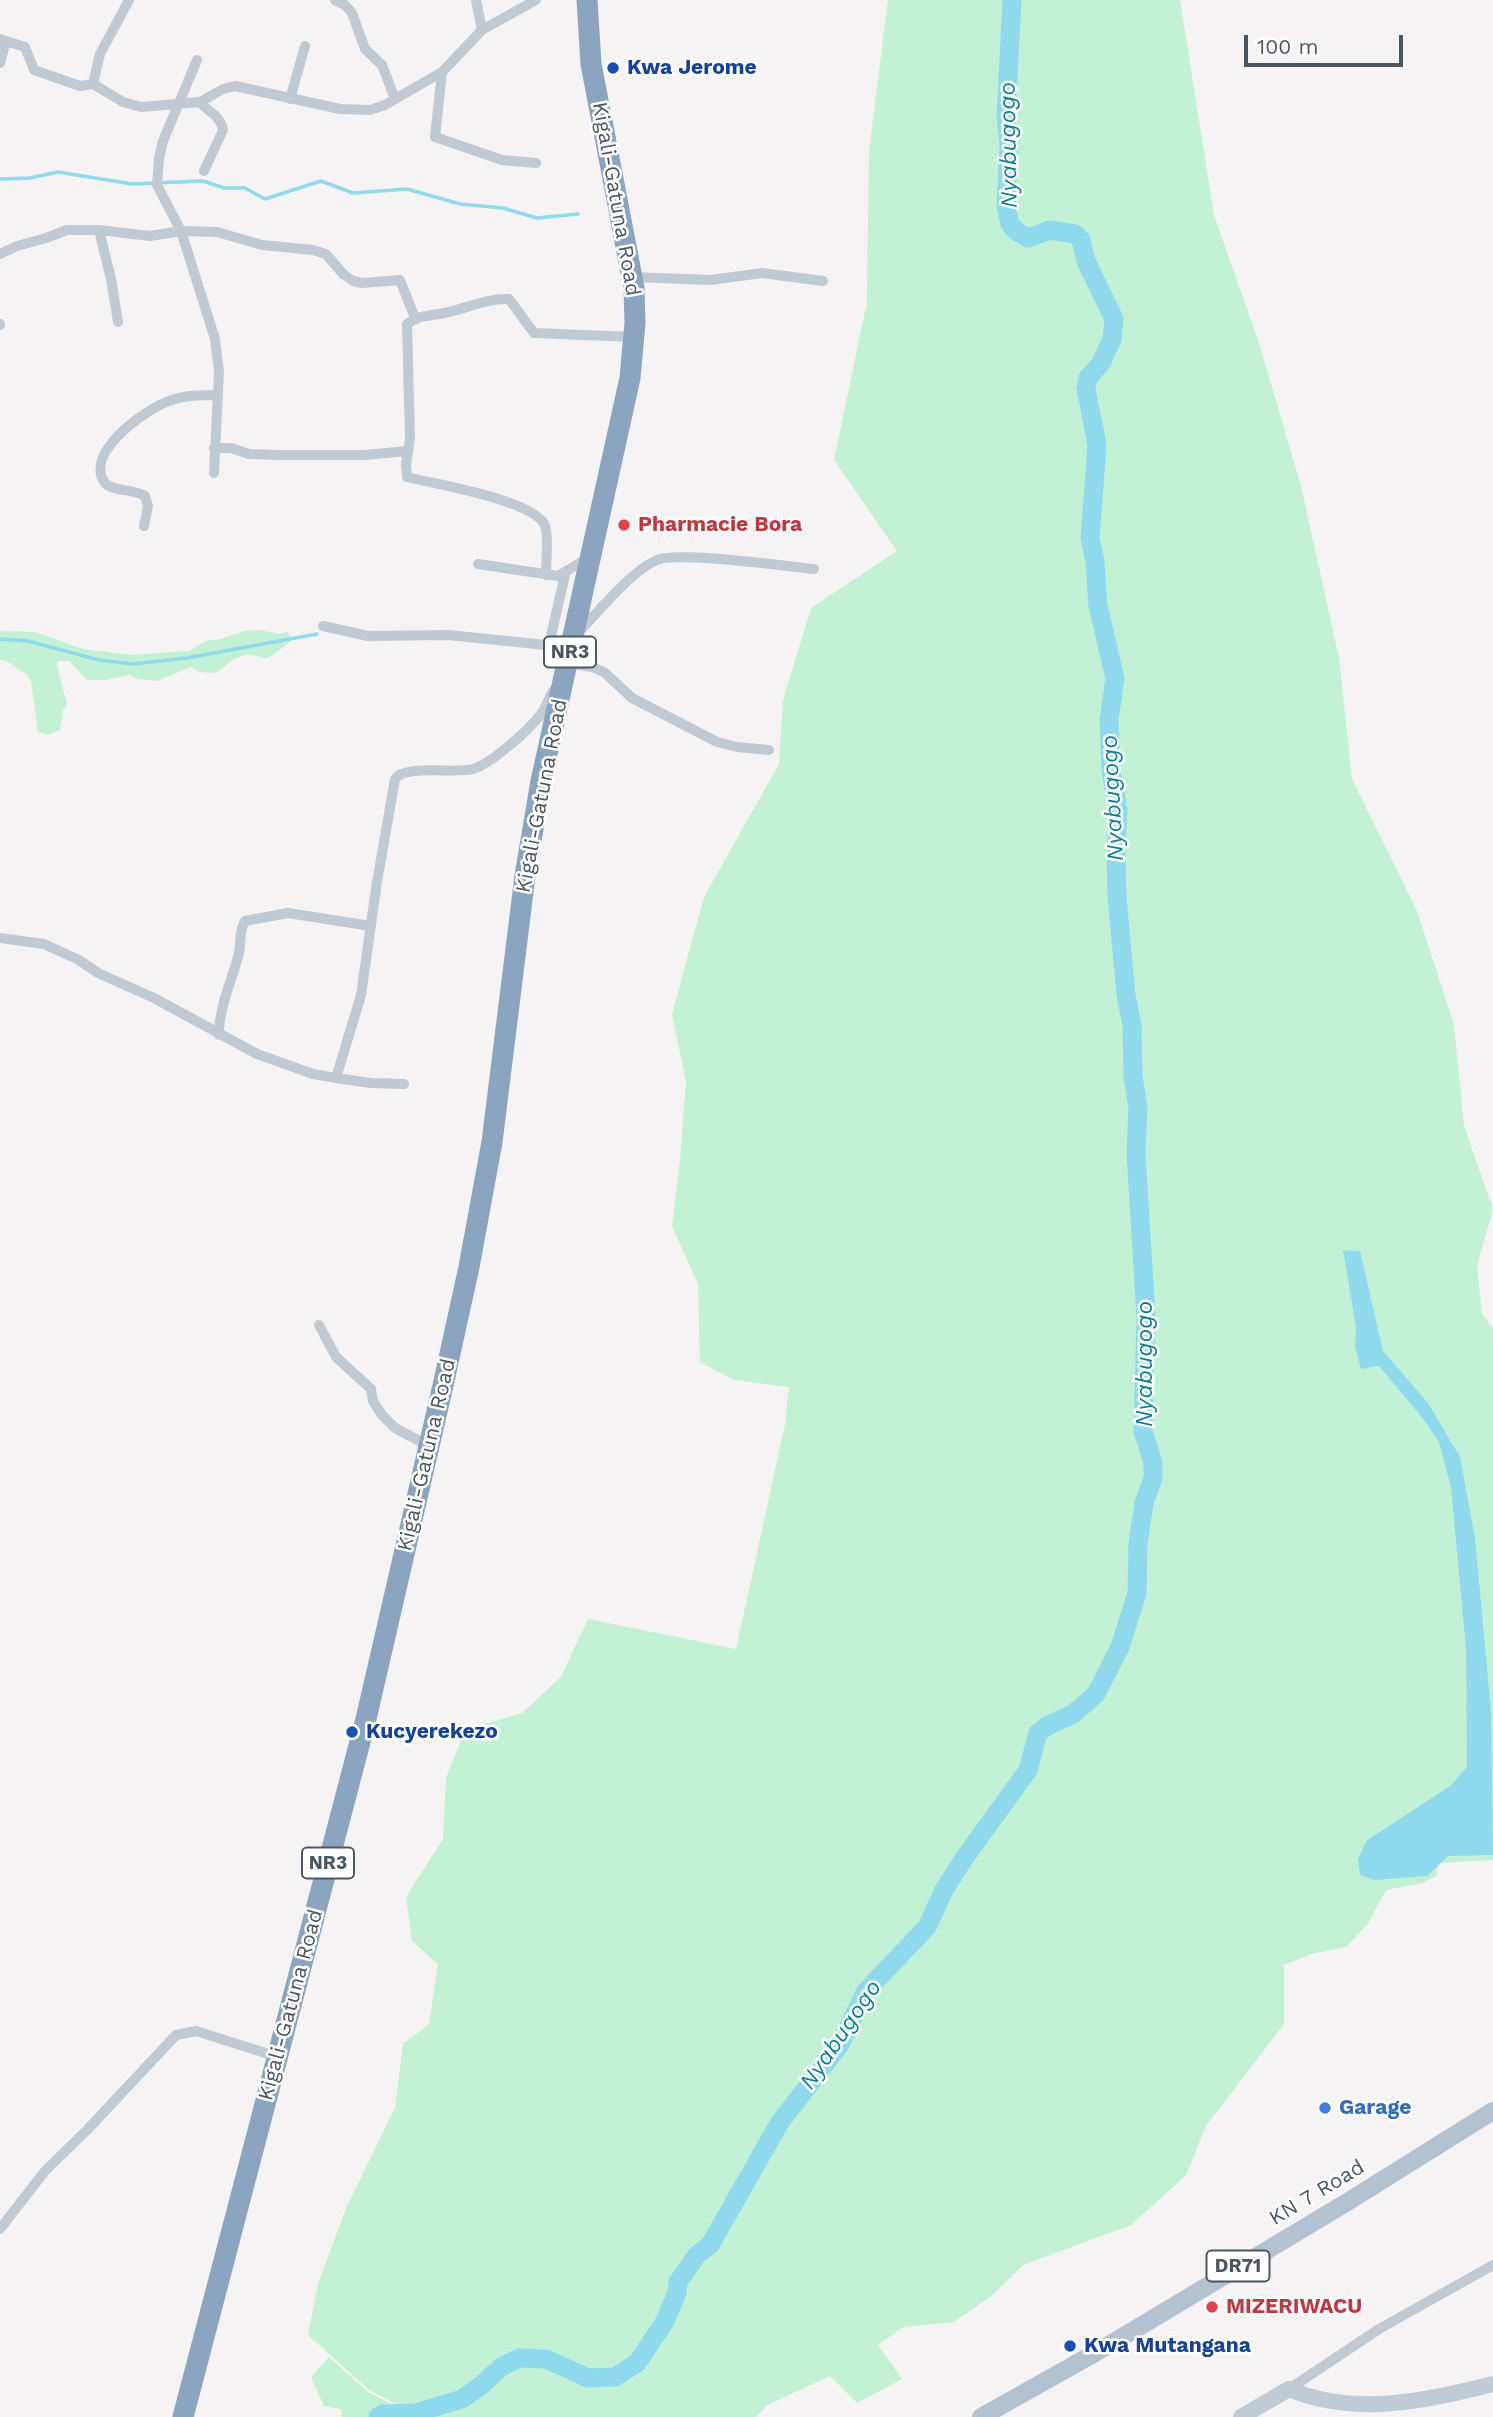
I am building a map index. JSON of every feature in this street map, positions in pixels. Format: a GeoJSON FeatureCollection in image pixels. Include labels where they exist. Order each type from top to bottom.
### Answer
{"type":"FeatureCollection","features":[{"type":"Feature","properties":{"kind":"highway","name":"Kigali-Gatuna Road"},"geometry":{"type":"LineString","coordinates":[[183,2417],[366,1719],[460,1306],[492,1142],[525,876],[541,781],[628,390],[634,337],[632,277],[591,64],[587,0]]}},
{"type":"Feature","properties":{"kind":"highway","name":"Kigali-Gatuna Road"},"geometry":{"type":"LineString","coordinates":[[194,2417],[262,2148],[382,1707],[451,1385],[460,1306]]}},
{"type":"Feature","properties":{"kind":"main road","name":"KN 7 Road"},"geometry":{"type":"LineString","coordinates":[[981,2417],[1104,2348],[1349,2201],[1493,2110]]}},
{"type":"Feature","properties":{"kind":"street"},"geometry":{"type":"LineString","coordinates":[[93,84],[100,54],[129,0]]}},
{"type":"Feature","properties":{"kind":"street"},"geometry":{"type":"LineString","coordinates":[[335,0],[345,5],[352,13],[365,49],[382,65],[395,99]]}},
{"type":"Feature","properties":{"kind":"street"},"geometry":{"type":"LineString","coordinates":[[477,0],[482,30]]}},
{"type":"Feature","properties":{"kind":"street"},"geometry":{"type":"LineString","coordinates":[[0,63],[3,40],[25,47],[34,70],[79,86],[93,84],[123,102],[141,107],[200,102],[223,89],[235,86],[361,111],[378,108],[442,72],[482,30],[536,0]]}},
{"type":"Feature","properties":{"kind":"street"},"geometry":{"type":"LineString","coordinates":[[290,99],[305,46]]}},
{"type":"Feature","properties":{"kind":"street"},"geometry":{"type":"LineString","coordinates":[[197,60],[163,141],[157,185],[181,232],[215,339],[219,372],[214,473]]}},
{"type":"Feature","properties":{"kind":"street"},"geometry":{"type":"LineString","coordinates":[[442,72],[435,137],[502,160],[536,163]]}},
{"type":"Feature","properties":{"kind":"street"},"geometry":{"type":"LineString","coordinates":[[200,102],[222,123],[223,130],[204,171]]}},
{"type":"Feature","properties":{"kind":"street"},"geometry":{"type":"LineString","coordinates":[[99,229],[118,322]]}},
{"type":"Feature","properties":{"kind":"street"},"geometry":{"type":"LineString","coordinates":[[0,254],[67,230],[99,229],[150,236],[181,232],[217,232],[262,245],[313,250],[326,254],[343,274],[353,281],[400,281],[415,318]]}},
{"type":"Feature","properties":{"kind":"street"},"geometry":{"type":"LineString","coordinates":[[632,277],[711,280],[762,273],[822,281]]}},
{"type":"Feature","properties":{"kind":"street"},"geometry":{"type":"LineString","coordinates":[[546,575],[546,528],[534,515],[491,496],[407,477],[410,383],[407,324],[415,318],[445,313],[481,302],[509,299],[534,333],[634,337]]}},
{"type":"Feature","properties":{"kind":"street"},"geometry":{"type":"LineString","coordinates":[[144,526],[148,506],[145,496],[137,491],[112,488],[105,483],[102,473],[105,452],[113,441],[155,407],[171,400],[196,395],[217,395]]}},
{"type":"Feature","properties":{"kind":"street"},"geometry":{"type":"LineString","coordinates":[[214,448],[230,448],[249,454],[280,455],[365,455],[407,451]]}},
{"type":"Feature","properties":{"kind":"street"},"geometry":{"type":"LineString","coordinates":[[478,564],[558,576],[592,555]]}},
{"type":"Feature","properties":{"kind":"street"},"geometry":{"type":"LineString","coordinates":[[573,639],[612,597],[656,560],[680,557],[814,569]]}},
{"type":"Feature","properties":{"kind":"street"},"geometry":{"type":"LineString","coordinates":[[323,626],[368,636],[448,635],[545,645],[550,640],[566,571]]}},
{"type":"Feature","properties":{"kind":"street"},"geometry":{"type":"LineString","coordinates":[[336,1078],[361,995],[395,779],[398,774],[465,771],[490,760],[540,715],[568,663],[604,672],[632,698],[717,742],[769,750]]}},
{"type":"Feature","properties":{"kind":"street"},"geometry":{"type":"LineString","coordinates":[[219,1035],[224,1000],[239,953],[241,927],[245,921],[288,913],[371,926]]}},
{"type":"Feature","properties":{"kind":"street"},"geometry":{"type":"LineString","coordinates":[[0,938],[44,944],[59,950],[98,973],[154,998],[219,1035],[285,1065],[336,1078],[404,1084]]}},
{"type":"Feature","properties":{"kind":"street"},"geometry":{"type":"LineString","coordinates":[[319,1325],[336,1357],[371,1389],[373,1402],[382,1415],[396,1428],[429,1446]]}},
{"type":"Feature","properties":{"kind":"street"},"geometry":{"type":"LineString","coordinates":[[0,2229],[45,2171],[176,2035],[196,2031],[278,2057]]}},
{"type":"Feature","properties":{"kind":"street"},"geometry":{"type":"LineString","coordinates":[[1241,2417],[1380,2329],[1493,2266]]}},
{"type":"Feature","properties":{"kind":"street"},"geometry":{"type":"LineString","coordinates":[[1289,2389],[1308,2400],[1332,2407],[1360,2409],[1411,2405],[1493,2384]]}},
{"type":"Feature","properties":{"kind":"green space"},"geometry":{"type":"Polygon","coordinates":[[[888,0],[1180,0],[1214,215],[1260,346],[1302,490],[1339,658],[1352,779],[1417,911],[1454,1025],[1464,1126],[1493,1209],[1477,1266],[1482,1314],[1493,1329],[1493,1860],[1438,1863],[1437,1875],[1423,1883],[1386,1890],[1367,1925],[1346,1947],[1311,1954],[1284,1965],[1284,2024],[1206,2126],[1186,2175],[1131,2225],[1023,2265],[990,2297],[954,2322],[903,2327],[878,2345],[902,2379],[857,2403],[830,2376],[767,2405],[756,2417],[420,2417],[369,2390],[308,2335],[318,2284],[346,2208],[395,2108],[403,2044],[429,2024],[438,1964],[412,1941],[406,1897],[443,1839],[446,1778],[465,1730],[522,1713],[561,1677],[588,1619],[736,1649],[785,1424],[789,1387],[734,1380],[700,1362],[698,1284],[672,1226],[686,1082],[672,1014],[704,897],[779,764],[783,700],[811,608],[897,551],[834,460],[867,302],[869,151],[888,0]]]}},
{"type":"Feature","properties":{"kind":"green space"},"geometry":{"type":"Polygon","coordinates":[[[259,630],[280,634],[287,632],[293,638],[267,658],[244,655],[216,673],[199,672],[191,667],[157,681],[137,679],[130,675],[87,680],[69,661],[58,661],[67,704],[63,710],[60,730],[49,735],[38,732],[31,681],[24,672],[0,660],[0,631],[35,632],[83,649],[132,655],[189,651],[206,641],[259,630]]]}},
{"type":"Feature","properties":{"kind":"green space"},"geometry":{"type":"Polygon","coordinates":[[[329,2357],[368,2392],[406,2411],[382,2412],[373,2417],[342,2417],[341,2409],[324,2406],[311,2377],[329,2357]]]}},
{"type":"Feature","properties":{"kind":"water"},"geometry":{"type":"Polygon","coordinates":[[[1343,1250],[1360,1251],[1383,1351],[1428,1403],[1460,1457],[1475,1538],[1491,1710],[1493,1855],[1448,1856],[1427,1876],[1374,1880],[1360,1875],[1358,1859],[1366,1841],[1450,1786],[1467,1767],[1466,1649],[1451,1487],[1439,1442],[1421,1416],[1379,1366],[1361,1369],[1355,1347],[1356,1327],[1343,1250]]]}},
{"type":"Feature","properties":{"kind":"waterway","name":"Nyabugogo"},"geometry":{"type":"LineString","coordinates":[[378,2417],[383,2414],[415,2413],[462,2399],[501,2367],[519,2358],[546,2359],[588,2378],[615,2377],[637,2363],[664,2323],[677,2293],[678,2282],[697,2255],[710,2245],[780,2122],[839,2046],[866,1991],[927,1927],[944,1890],[963,1860],[1028,1770],[1038,1733],[1073,1714],[1096,1694],[1120,1647],[1137,1593],[1138,1544],[1144,1503],[1153,1478],[1153,1463],[1143,1431],[1146,1317],[1136,1153],[1138,1108],[1133,1076],[1132,1026],[1126,995],[1117,897],[1118,810],[1111,771],[1109,720],[1115,678],[1098,606],[1095,562],[1090,538],[1097,445],[1086,389],[1088,378],[1101,363],[1112,339],[1114,319],[1086,261],[1081,240],[1075,234],[1050,230],[1028,238],[1010,224],[1006,207],[1009,143],[1006,117],[1012,0]]}},
{"type":"Feature","properties":{"kind":"waterway"},"geometry":{"type":"LineString","coordinates":[[0,179],[30,178],[58,172],[132,184],[203,181],[224,188],[245,188],[265,199],[321,181],[353,193],[407,189],[460,204],[503,208],[537,218],[578,214]]}},
{"type":"Feature","properties":{"kind":"waterway"},"geometry":{"type":"LineString","coordinates":[[0,639],[28,641],[99,660],[133,664],[187,658],[317,634]]}},
{"type":"Feature","properties":{"kind":"place","name":"Kwa Jerome"},"geometry":{"type":"Point","coordinates":[613,68]}},
{"type":"Feature","properties":{"kind":"place","name":"Pharmacie Bora"},"geometry":{"type":"Point","coordinates":[624,525]}},
{"type":"Feature","properties":{"kind":"place","name":"Kucyerekezo"},"geometry":{"type":"Point","coordinates":[352,1732]}},
{"type":"Feature","properties":{"kind":"place","name":"Garage"},"geometry":{"type":"Point","coordinates":[1325,2108]}},
{"type":"Feature","properties":{"kind":"place","name":"MIZERIWACU"},"geometry":{"type":"Point","coordinates":[1212,2307]}},
{"type":"Feature","properties":{"kind":"place","name":"Kwa Mutangana"},"geometry":{"type":"Point","coordinates":[1070,2346]}}]}
